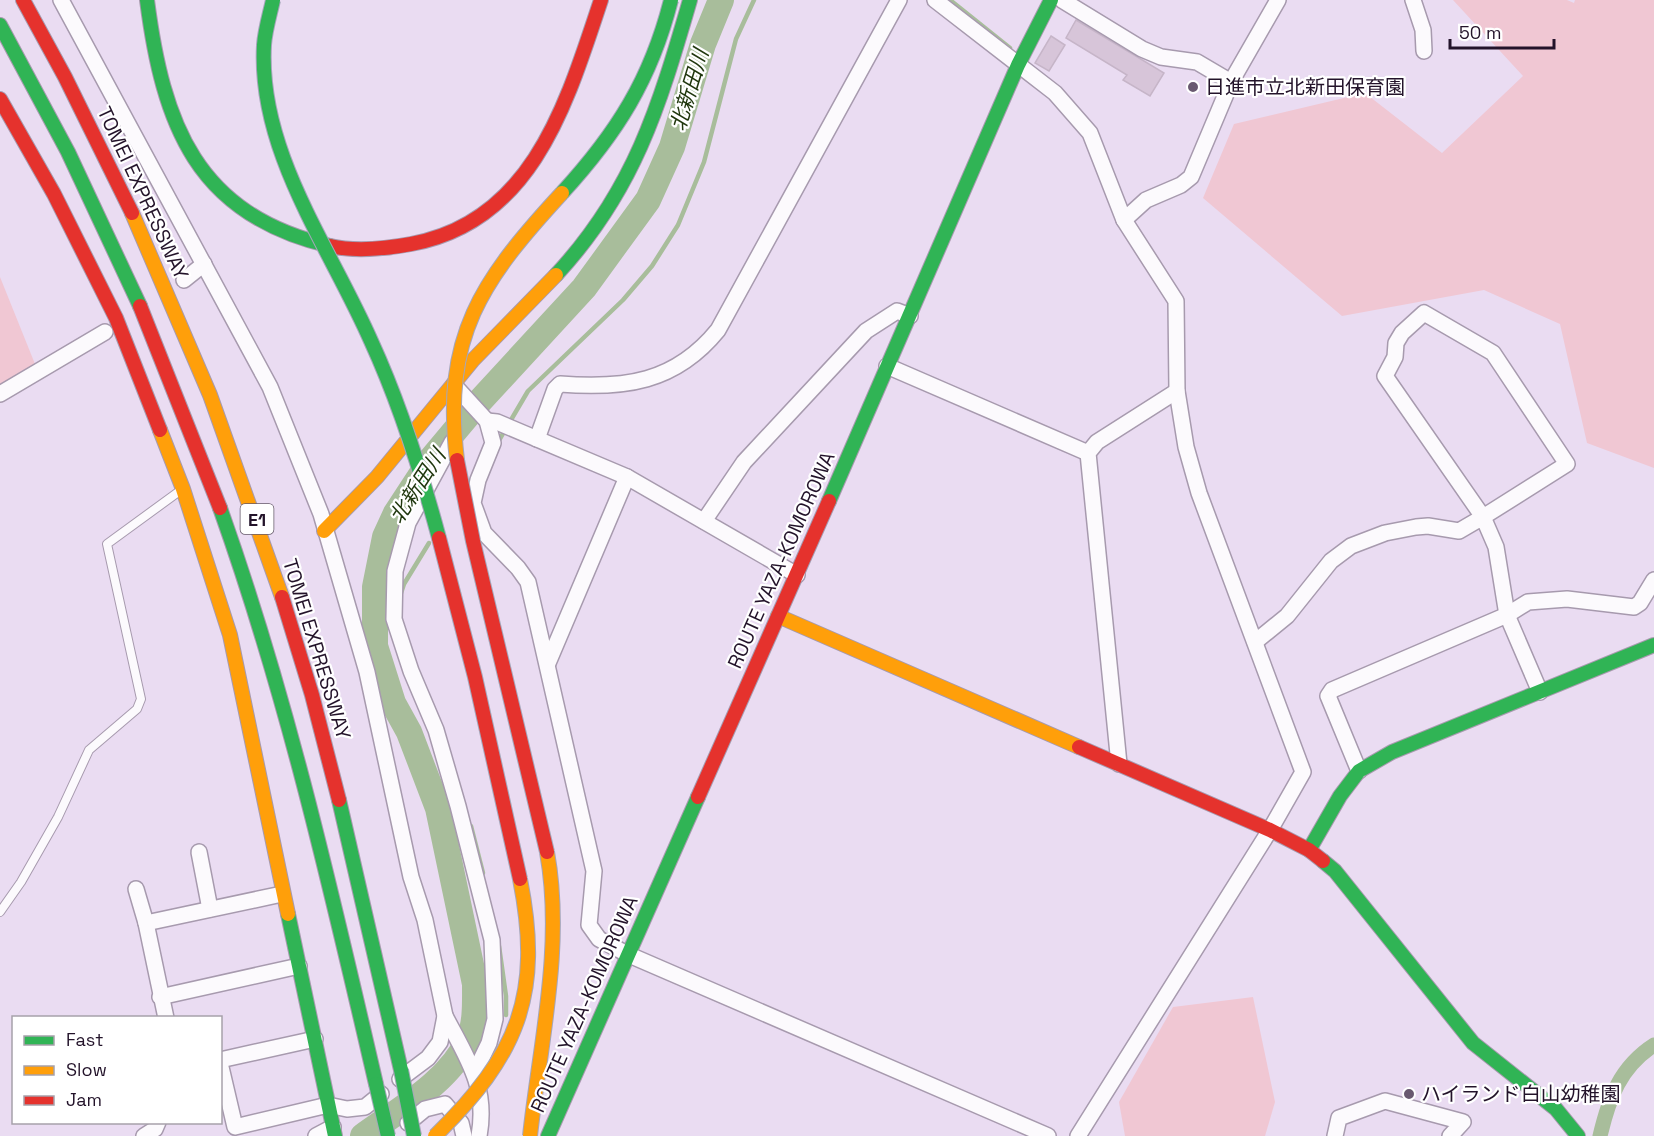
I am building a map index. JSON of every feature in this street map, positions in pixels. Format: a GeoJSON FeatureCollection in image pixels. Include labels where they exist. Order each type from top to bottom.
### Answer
{"type":"FeatureCollection","features":[{"type":"Feature","properties":{"kind":"main road","name":"TOMEI EXPRESSWAY"},"geometry":{"type":"LineString","coordinates":[[23,0],[93,130],[144,236],[186,332],[258,520],[297,644],[334,778],[414,1136]]}},
{"type":"Feature","properties":{"kind":"main road"},"geometry":{"type":"LineString","coordinates":[[147,0],[154,55],[167,107],[179,134],[210,182],[238,207],[279,232],[307,242],[365,251],[395,249],[425,242],[481,215],[504,198],[543,150],[559,120],[602,0]]}},
{"type":"Feature","properties":{"kind":"main road"},"geometry":{"type":"LineString","coordinates":[[273,0],[265,35],[263,63],[270,115],[292,175],[372,342],[430,502],[454,586],[526,912],[528,972],[517,1026],[492,1073],[474,1096],[435,1136]]}},
{"type":"Feature","properties":{"kind":"main road"},"geometry":{"type":"LineString","coordinates":[[530,1136],[551,983],[554,918],[552,887],[541,823],[467,513],[453,425],[456,363],[471,312],[499,265],[540,215],[591,161],[629,110],[657,50],[671,0]]}},
{"type":"Feature","properties":{"kind":"main road"},"geometry":{"type":"LineString","coordinates":[[324,531],[349,510],[379,477],[486,344],[564,265],[600,223],[621,189],[642,146],[690,0]]}},
{"type":"Feature","properties":{"kind":"main road","name":"ROUTE YAZA-KOMOROWA"},"geometry":{"type":"LineString","coordinates":[[548,1136],[797,575],[1018,65],[1051,0]]}},
{"type":"Feature","properties":{"kind":"main road","name":"E1"},"geometry":{"type":"LineString","coordinates":[[0,25],[44,103],[122,261],[163,356],[231,537],[299,765],[390,1136]]}},
{"type":"Feature","properties":{"kind":"main road"},"geometry":{"type":"LineString","coordinates":[[0,99],[54,194],[116,318],[183,489],[230,635],[282,894],[334,1132]]}},
{"type":"Feature","properties":{"kind":"main road"},"geometry":{"type":"LineString","coordinates":[[778,616],[1270,830],[1309,850],[1323,860],[1354,892],[1473,1043],[1486,1056],[1551,1102],[1577,1135]]}},
{"type":"Feature","properties":{"kind":"main road"},"geometry":{"type":"LineString","coordinates":[[1309,850],[1340,796],[1359,771],[1392,752],[1653,648]]}},
{"type":"Feature","properties":{"kind":"street"},"geometry":{"type":"LineString","coordinates":[[61,0],[270,387],[317,504],[367,672],[411,877],[425,920],[445,1016],[475,1072],[483,1116],[479,1136]]}},
{"type":"Feature","properties":{"kind":"street"},"geometry":{"type":"LineString","coordinates":[[537,439],[555,389],[560,384],[599,387],[654,379],[711,340],[899,0]]}},
{"type":"Feature","properties":{"kind":"street"},"geometry":{"type":"LineString","coordinates":[[935,0],[1054,93],[1090,133],[1124,220],[1176,301],[1177,391],[1186,447],[1199,493],[1303,772],[1270,830],[1078,1136]]}},
{"type":"Feature","properties":{"kind":"street"},"geometry":{"type":"LineString","coordinates":[[1062,0],[1142,49],[1161,57],[1197,62],[1231,82]]}},
{"type":"Feature","properties":{"kind":"street"},"geometry":{"type":"LineString","coordinates":[[1124,220],[1146,200],[1181,185],[1191,177],[1231,82],[1278,0]]}},
{"type":"Feature","properties":{"kind":"street"},"geometry":{"type":"LineString","coordinates":[[1413,0],[1423,30],[1424,51]]}},
{"type":"Feature","properties":{"kind":"street"},"geometry":{"type":"LineString","coordinates":[[184,280],[204,264]]}},
{"type":"Feature","properties":{"kind":"street"},"geometry":{"type":"LineString","coordinates":[[704,521],[744,462],[866,331],[897,311],[910,316]]}},
{"type":"Feature","properties":{"kind":"street"},"geometry":{"type":"LineString","coordinates":[[1255,642],[1287,616],[1331,561],[1351,546],[1384,533],[1416,527],[1459,531],[1483,517],[1567,464],[1493,353],[1424,313],[1402,333],[1396,343],[1395,357],[1385,376],[1483,517],[1496,547],[1507,615],[1539,692]]}},
{"type":"Feature","properties":{"kind":"street"},"geometry":{"type":"LineString","coordinates":[[0,394],[105,332]]}},
{"type":"Feature","properties":{"kind":"street"},"geometry":{"type":"LineString","coordinates":[[887,366],[1088,453]]}},
{"type":"Feature","properties":{"kind":"street"},"geometry":{"type":"LineString","coordinates":[[452,384],[487,421],[493,443],[478,480],[473,502],[484,533],[518,568],[528,582],[594,871],[589,925],[599,939],[627,954],[1048,1136]]}},
{"type":"Feature","properties":{"kind":"street"},"geometry":{"type":"LineString","coordinates":[[1119,764],[1088,453],[1096,442],[1177,391]]}},
{"type":"Feature","properties":{"kind":"street"},"geometry":{"type":"LineString","coordinates":[[473,406],[408,523],[395,571],[394,619],[442,752],[492,940],[495,1019],[489,1043],[475,1072]]}},
{"type":"Feature","properties":{"kind":"street"},"geometry":{"type":"LineString","coordinates":[[487,421],[497,422],[627,477],[797,575]]}},
{"type":"Feature","properties":{"kind":"street"},"geometry":{"type":"LineString","coordinates":[[548,663],[627,477]]}},
{"type":"Feature","properties":{"kind":"street"},"geometry":{"type":"LineString","coordinates":[[1359,771],[1328,696],[1332,690],[1507,615],[1528,602],[1567,598],[1634,607],[1640,603],[1654,580]]}},
{"type":"Feature","properties":{"kind":"street"},"geometry":{"type":"LineString","coordinates":[[199,852],[210,909]]}},
{"type":"Feature","properties":{"kind":"street"},"geometry":{"type":"LineString","coordinates":[[136,889],[146,923],[166,1016]]}},
{"type":"Feature","properties":{"kind":"street"},"geometry":{"type":"LineString","coordinates":[[146,923],[282,894]]}},
{"type":"Feature","properties":{"kind":"street"},"geometry":{"type":"LineString","coordinates":[[160,997],[299,966]]}},
{"type":"Feature","properties":{"kind":"street"},"geometry":{"type":"LineString","coordinates":[[222,1070],[235,1126],[328,1105],[347,1109],[365,1107],[429,1058],[440,1042],[445,1016]]}},
{"type":"Feature","properties":{"kind":"street"},"geometry":{"type":"LineString","coordinates":[[222,1061],[315,1039]]}},
{"type":"Feature","properties":{"kind":"street"},"geometry":{"type":"LineString","coordinates":[[1335,1136],[1339,1118],[1385,1101],[1463,1122],[1450,1136]]}},
{"type":"Feature","properties":{"kind":"street"},"geometry":{"type":"LineString","coordinates":[[390,1136],[425,1109],[445,1104],[462,1123],[464,1136]]}},
{"type":"Feature","properties":{"kind":"street"},"geometry":{"type":"LineString","coordinates":[[144,1136],[155,1129],[157,1124]]}},
{"type":"Feature","properties":{"kind":"street"},"geometry":{"type":"LineString","coordinates":[[316,1136],[334,1132]]}},
{"type":"Feature","properties":{"kind":"lane"},"geometry":{"type":"LineString","coordinates":[[0,912],[21,882],[58,817],[89,750],[137,709],[141,699],[107,544],[183,489]]}},
{"type":"Feature","properties":{"kind":"shaded area"},"geometry":{"type":"Polygon","coordinates":[[[1453,0],[1567,0],[1574,3],[1575,0],[1654,0],[1654,468],[1587,443],[1560,324],[1484,290],[1342,316],[1203,198],[1234,124],[1365,93],[1442,153],[1523,76],[1453,0]]]}},
{"type":"Feature","properties":{"kind":"shaded area"},"geometry":{"type":"Polygon","coordinates":[[[0,277],[37,369],[0,389],[0,277]]]}},
{"type":"Feature","properties":{"kind":"shaded area"},"geometry":{"type":"Polygon","coordinates":[[[1253,997],[1275,1102],[1265,1136],[1125,1136],[1119,1102],[1173,1007],[1253,997]]]}},
{"type":"Feature","properties":{"kind":"building"},"geometry":{"type":"Polygon","coordinates":[[[1076,20],[1164,73],[1150,96],[1123,80],[1127,75],[1066,38],[1076,20]]]}},
{"type":"Feature","properties":{"kind":"building"},"geometry":{"type":"Polygon","coordinates":[[[1051,36],[1065,45],[1049,71],[1035,63],[1051,36]]]}},
{"type":"Feature","properties":{"kind":"waterway","name":"北新田川"},"geometry":{"type":"LineString","coordinates":[[363,1136],[422,1094],[449,1068],[469,1039],[475,1005],[475,984],[438,808],[409,732],[393,703],[375,646],[375,587],[385,537],[396,513],[432,458],[479,402],[584,288],[648,200],[672,147],[703,44],[721,0]]}},
{"type":"Feature","properties":{"kind":"waterway"},"geometry":{"type":"LineString","coordinates":[[498,442],[528,391],[623,300],[652,266],[678,225],[704,162],[736,39],[754,0]]}},
{"type":"Feature","properties":{"kind":"waterway"},"geometry":{"type":"LineString","coordinates":[[950,0],[1010,48]]}},
{"type":"Feature","properties":{"kind":"waterway"},"geometry":{"type":"LineString","coordinates":[[400,596],[404,584],[429,543]]}},
{"type":"Feature","properties":{"kind":"waterway"},"geometry":{"type":"LineString","coordinates":[[471,826],[483,873]]}},
{"type":"Feature","properties":{"kind":"waterway"},"geometry":{"type":"LineString","coordinates":[[499,946],[506,996],[506,1015]]}},
{"type":"Feature","properties":{"kind":"waterway"},"geometry":{"type":"LineString","coordinates":[[1600,1136],[1607,1109],[1624,1073],[1632,1063],[1654,1045]]}},
{"type":"Feature","properties":{"kind":"traffic: fast"},"geometry":{"type":"LineString","coordinates":[[147,0],[154,45],[164,86],[177,124],[194,158],[217,187],[247,212],[284,232],[330,246]]}},
{"type":"Feature","properties":{"kind":"traffic: fast"},"geometry":{"type":"LineString","coordinates":[[273,0],[264,45],[265,85],[272,123],[284,161],[300,198],[371,341],[401,413],[439,538]]}},
{"type":"Feature","properties":{"kind":"traffic: fast"},"geometry":{"type":"LineString","coordinates":[[562,193],[599,149],[630,104],[653,55],[671,0]]}},
{"type":"Feature","properties":{"kind":"traffic: fast"},"geometry":{"type":"LineString","coordinates":[[556,275],[583,243],[625,179],[655,112],[690,0]]}},
{"type":"Feature","properties":{"kind":"traffic: fast"},"geometry":{"type":"LineString","coordinates":[[829,501],[1018,65],[1051,0]]}},
{"type":"Feature","properties":{"kind":"traffic: fast"},"geometry":{"type":"LineString","coordinates":[[0,25],[68,152],[140,306]]}},
{"type":"Feature","properties":{"kind":"traffic: fast"},"geometry":{"type":"LineString","coordinates":[[220,508],[287,722],[325,866],[376,1084]]}},
{"type":"Feature","properties":{"kind":"traffic: fast"},"geometry":{"type":"LineString","coordinates":[[1309,850],[1340,796],[1359,771],[1392,752],[1654,645]]}},
{"type":"Feature","properties":{"kind":"traffic: fast"},"geometry":{"type":"LineString","coordinates":[[548,1136],[698,797]]}},
{"type":"Feature","properties":{"kind":"traffic: fast"},"geometry":{"type":"LineString","coordinates":[[339,800],[401,1070]]}},
{"type":"Feature","properties":{"kind":"traffic: fast"},"geometry":{"type":"LineString","coordinates":[[1323,861],[1335,871],[1473,1043],[1556,1109],[1578,1136]]}},
{"type":"Feature","properties":{"kind":"traffic: fast"},"geometry":{"type":"LineString","coordinates":[[288,914],[335,1136]]}},
{"type":"Feature","properties":{"kind":"traffic: fast"},"geometry":{"type":"LineString","coordinates":[[401,1070],[414,1136]]}},
{"type":"Feature","properties":{"kind":"traffic: fast"},"geometry":{"type":"LineString","coordinates":[[376,1084],[388,1136]]}},
{"type":"Feature","properties":{"kind":"traffic: slow"},"geometry":{"type":"LineString","coordinates":[[457,460],[454,417],[456,378],[462,344],[474,313],[489,283],[509,254],[562,193]]}},
{"type":"Feature","properties":{"kind":"traffic: slow"},"geometry":{"type":"LineString","coordinates":[[132,213],[210,395],[282,597]]}},
{"type":"Feature","properties":{"kind":"traffic: slow"},"geometry":{"type":"LineString","coordinates":[[324,531],[377,477],[473,360],[556,275]]}},
{"type":"Feature","properties":{"kind":"traffic: slow"},"geometry":{"type":"LineString","coordinates":[[160,430],[183,489],[230,635],[288,914]]}},
{"type":"Feature","properties":{"kind":"traffic: slow"},"geometry":{"type":"LineString","coordinates":[[778,616],[1079,747]]}},
{"type":"Feature","properties":{"kind":"traffic: slow"},"geometry":{"type":"LineString","coordinates":[[530,1136],[552,959],[552,887],[547,852]]}},
{"type":"Feature","properties":{"kind":"traffic: slow"},"geometry":{"type":"LineString","coordinates":[[435,1136],[487,1078],[504,1050],[517,1021],[525,990],[528,957],[520,879]]}},
{"type":"Feature","properties":{"kind":"traffic: jam"},"geometry":{"type":"LineString","coordinates":[[23,0],[65,77],[132,213]]}},
{"type":"Feature","properties":{"kind":"traffic: jam"},"geometry":{"type":"LineString","coordinates":[[330,246],[370,249],[411,244],[453,231],[487,211],[516,184],[539,152],[574,78],[601,0]]}},
{"type":"Feature","properties":{"kind":"traffic: jam"},"geometry":{"type":"LineString","coordinates":[[0,99],[54,194],[116,318],[160,430]]}},
{"type":"Feature","properties":{"kind":"traffic: jam"},"geometry":{"type":"LineString","coordinates":[[140,306],[220,508]]}},
{"type":"Feature","properties":{"kind":"traffic: jam"},"geometry":{"type":"LineString","coordinates":[[457,460],[473,541],[547,852]]}},
{"type":"Feature","properties":{"kind":"traffic: jam"},"geometry":{"type":"LineString","coordinates":[[698,797],[829,501]]}},
{"type":"Feature","properties":{"kind":"traffic: jam"},"geometry":{"type":"LineString","coordinates":[[439,538],[475,677],[520,879]]}},
{"type":"Feature","properties":{"kind":"traffic: jam"},"geometry":{"type":"LineString","coordinates":[[282,597],[312,695],[339,800]]}},
{"type":"Feature","properties":{"kind":"traffic: jam"},"geometry":{"type":"LineString","coordinates":[[1079,747],[1270,830],[1309,850],[1323,861]]}},
{"type":"Feature","properties":{"kind":"place","name":"日進市立北新田保育園"},"geometry":{"type":"Point","coordinates":[1193,87]}},
{"type":"Feature","properties":{"kind":"place","name":"ハイランド白山幼稚園"},"geometry":{"type":"Point","coordinates":[1409,1094]}}]}
